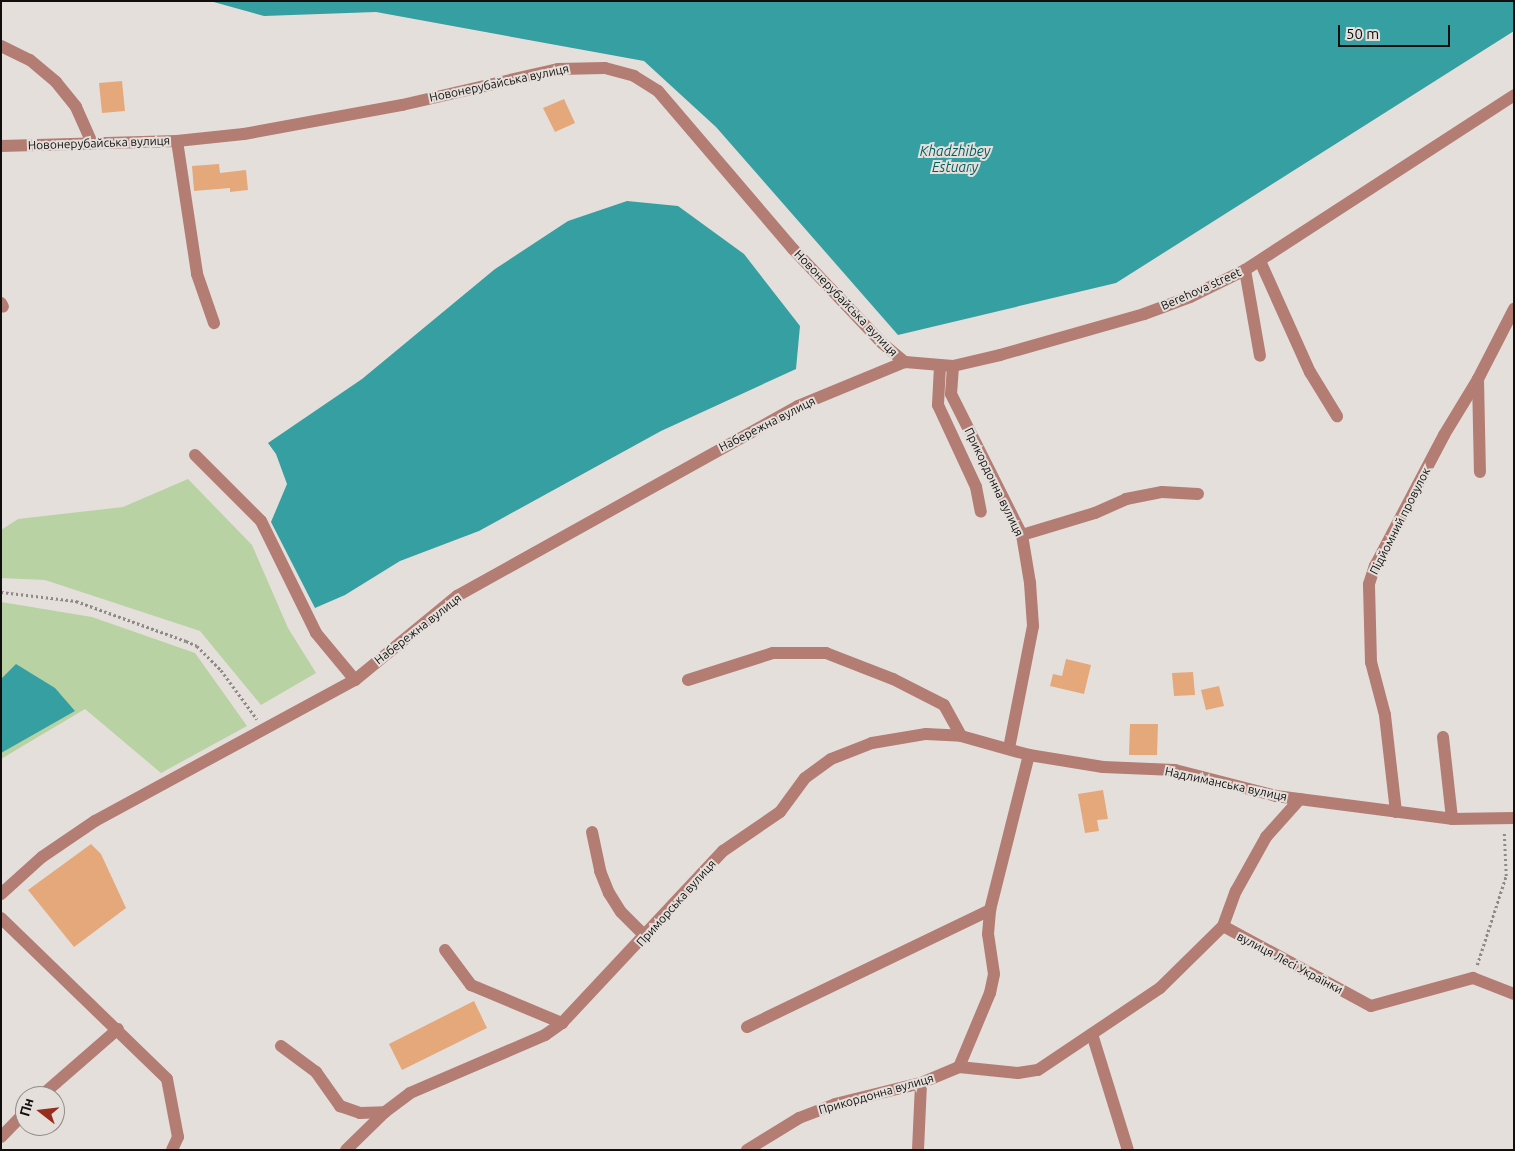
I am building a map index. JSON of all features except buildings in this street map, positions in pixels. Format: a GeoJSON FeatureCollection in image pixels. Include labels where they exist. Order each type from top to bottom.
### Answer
{"type":"FeatureCollection","features":[{"type":"Feature","properties":{"kind":"street"},"geometry":{"type":"LineString","coordinates":[[1,46],[30,60],[56,82],[76,107],[92,144]]}},
{"type":"Feature","properties":{"kind":"street","name":"Новонерубайська вулиця"},"geometry":{"type":"LineString","coordinates":[[1,146],[177,141],[244,134],[402,105],[558,68],[583,66],[634,76],[658,92],[794,249],[882,343],[905,362]]}},
{"type":"Feature","properties":{"kind":"street","name":"Berehova street"},"geometry":{"type":"LineString","coordinates":[[905,362],[947,366],[1144,314],[1190,297],[1260,261],[1514,95]]}},
{"type":"Feature","properties":{"kind":"street"},"geometry":{"type":"LineString","coordinates":[[177,141],[197,274],[214,323]]}},
{"type":"Feature","properties":{"kind":"street"},"geometry":{"type":"LineString","coordinates":[[1260,261],[1310,372],[1337,416]]}},
{"type":"Feature","properties":{"kind":"street"},"geometry":{"type":"LineString","coordinates":[[1245,270],[1260,356]]}},
{"type":"Feature","properties":{"kind":"street","name":"Підйомний провулок"},"geometry":{"type":"LineString","coordinates":[[1396,812],[1385,715],[1371,662],[1369,584],[1375,566],[1444,435],[1478,379],[1514,310]]}},
{"type":"Feature","properties":{"kind":"street","name":"Набережна вулиця"},"geometry":{"type":"LineString","coordinates":[[1,894],[42,857],[95,821],[266,730],[355,680],[457,596],[798,406],[905,362]]}},
{"type":"Feature","properties":{"kind":"street"},"geometry":{"type":"LineString","coordinates":[[947,366],[938,405],[976,487],[981,512]]}},
{"type":"Feature","properties":{"kind":"street","name":"Прикордонна вулиця"},"geometry":{"type":"LineString","coordinates":[[947,366],[951,394],[1022,535],[1033,626],[1009,748]]}},
{"type":"Feature","properties":{"kind":"street"},"geometry":{"type":"LineString","coordinates":[[1478,379],[1480,472]]}},
{"type":"Feature","properties":{"kind":"street"},"geometry":{"type":"LineString","coordinates":[[195,455],[261,522],[316,633],[355,680]]}},
{"type":"Feature","properties":{"kind":"street"},"geometry":{"type":"LineString","coordinates":[[1022,535],[1095,513],[1126,499],[1162,492],[1198,494]]}},
{"type":"Feature","properties":{"kind":"street"},"geometry":{"type":"LineString","coordinates":[[688,680],[773,653],[826,653],[893,679],[944,705],[961,736]]}},
{"type":"Feature","properties":{"kind":"street","name":"Приморська вулиця"},"geometry":{"type":"LineString","coordinates":[[346,1150],[385,1112],[410,1093],[545,1035],[562,1024],[646,937],[723,851],[780,812],[805,778],[831,759],[872,743],[926,734],[961,736],[1029,755]]}},
{"type":"Feature","properties":{"kind":"street"},"geometry":{"type":"LineString","coordinates":[[1443,737],[1452,819]]}},
{"type":"Feature","properties":{"kind":"street"},"geometry":{"type":"LineString","coordinates":[[959,1067],[990,992],[994,974],[988,934],[990,910],[1029,755]]}},
{"type":"Feature","properties":{"kind":"street","name":"Надлиманська вулиця"},"geometry":{"type":"LineString","coordinates":[[1029,755],[1103,767],[1175,770],[1300,799],[1396,812],[1452,819],[1509,818]]}},
{"type":"Feature","properties":{"kind":"street"},"geometry":{"type":"LineString","coordinates":[[1223,926],[1236,891],[1266,837],[1300,799]]}},
{"type":"Feature","properties":{"kind":"street"},"geometry":{"type":"LineString","coordinates":[[592,832],[600,871],[609,893],[621,912],[646,937]]}},
{"type":"Feature","properties":{"kind":"street"},"geometry":{"type":"LineString","coordinates":[[747,1027],[990,910]]}},
{"type":"Feature","properties":{"kind":"street"},"geometry":{"type":"LineString","coordinates":[[1,918],[167,1078],[178,1137],[172,1150]]}},
{"type":"Feature","properties":{"kind":"street","name":"вулиця Лесі Українки"},"geometry":{"type":"LineString","coordinates":[[959,1067],[1029,1073],[1092,1034],[1160,988],[1223,926],[1371,1006],[1473,978]]}},
{"type":"Feature","properties":{"kind":"street"},"geometry":{"type":"LineString","coordinates":[[445,950],[471,985],[562,1024]]}},
{"type":"Feature","properties":{"kind":"street"},"geometry":{"type":"LineString","coordinates":[[1473,978],[1514,994]]}},
{"type":"Feature","properties":{"kind":"street"},"geometry":{"type":"LineString","coordinates":[[52,1086],[118,1029]]}},
{"type":"Feature","properties":{"kind":"street"},"geometry":{"type":"LineString","coordinates":[[1092,1034],[1128,1150]]}},
{"type":"Feature","properties":{"kind":"street"},"geometry":{"type":"LineString","coordinates":[[281,1046],[316,1072],[340,1106],[360,1113],[385,1112]]}},
{"type":"Feature","properties":{"kind":"street","name":"Прикордонна вулиця"},"geometry":{"type":"LineString","coordinates":[[747,1150],[799,1118],[835,1104],[920,1083],[959,1067]]}},
{"type":"Feature","properties":{"kind":"street"},"geometry":{"type":"LineString","coordinates":[[918,1150],[920,1083]]}},
{"type":"Feature","properties":{"kind":"street"},"geometry":{"type":"LineString","coordinates":[[1,1137],[15,1122]]}},
{"type":"Feature","properties":{"kind":"path"},"geometry":{"type":"LineString","coordinates":[[1,592],[85,604],[191,643],[221,670],[266,730]]}},
{"type":"Feature","properties":{"kind":"path"},"geometry":{"type":"LineString","coordinates":[[1473,978],[1506,876],[1509,818]]}},
{"type":"Feature","properties":{"kind":"green space"},"geometry":{"type":"Polygon","coordinates":[[[188,479],[252,545],[288,628],[316,673],[261,705],[200,631],[45,580],[1,578],[1,530],[18,519],[123,507],[188,479]]]}},
{"type":"Feature","properties":{"kind":"green space"},"geometry":{"type":"Polygon","coordinates":[[[1,602],[92,617],[195,653],[247,726],[161,773],[85,709],[1,759],[1,602]]]}},
{"type":"Feature","properties":{"kind":"water","name":"Khadzhibey Estuary"},"geometry":{"type":"Polygon","coordinates":[[[210,1],[1514,1],[1514,31],[1116,283],[898,335],[716,127],[644,61],[376,12],[264,16],[210,1]]]}},
{"type":"Feature","properties":{"kind":"water"},"geometry":{"type":"Polygon","coordinates":[[[627,201],[678,206],[744,254],[800,326],[796,369],[661,431],[479,531],[400,561],[345,595],[315,608],[271,522],[287,484],[276,454],[268,443],[362,379],[495,269],[568,221],[627,201]]]}},
{"type":"Feature","properties":{"kind":"water"},"geometry":{"type":"Polygon","coordinates":[[[16,664],[55,688],[75,711],[1,753],[1,679],[16,664]]]}}]}
